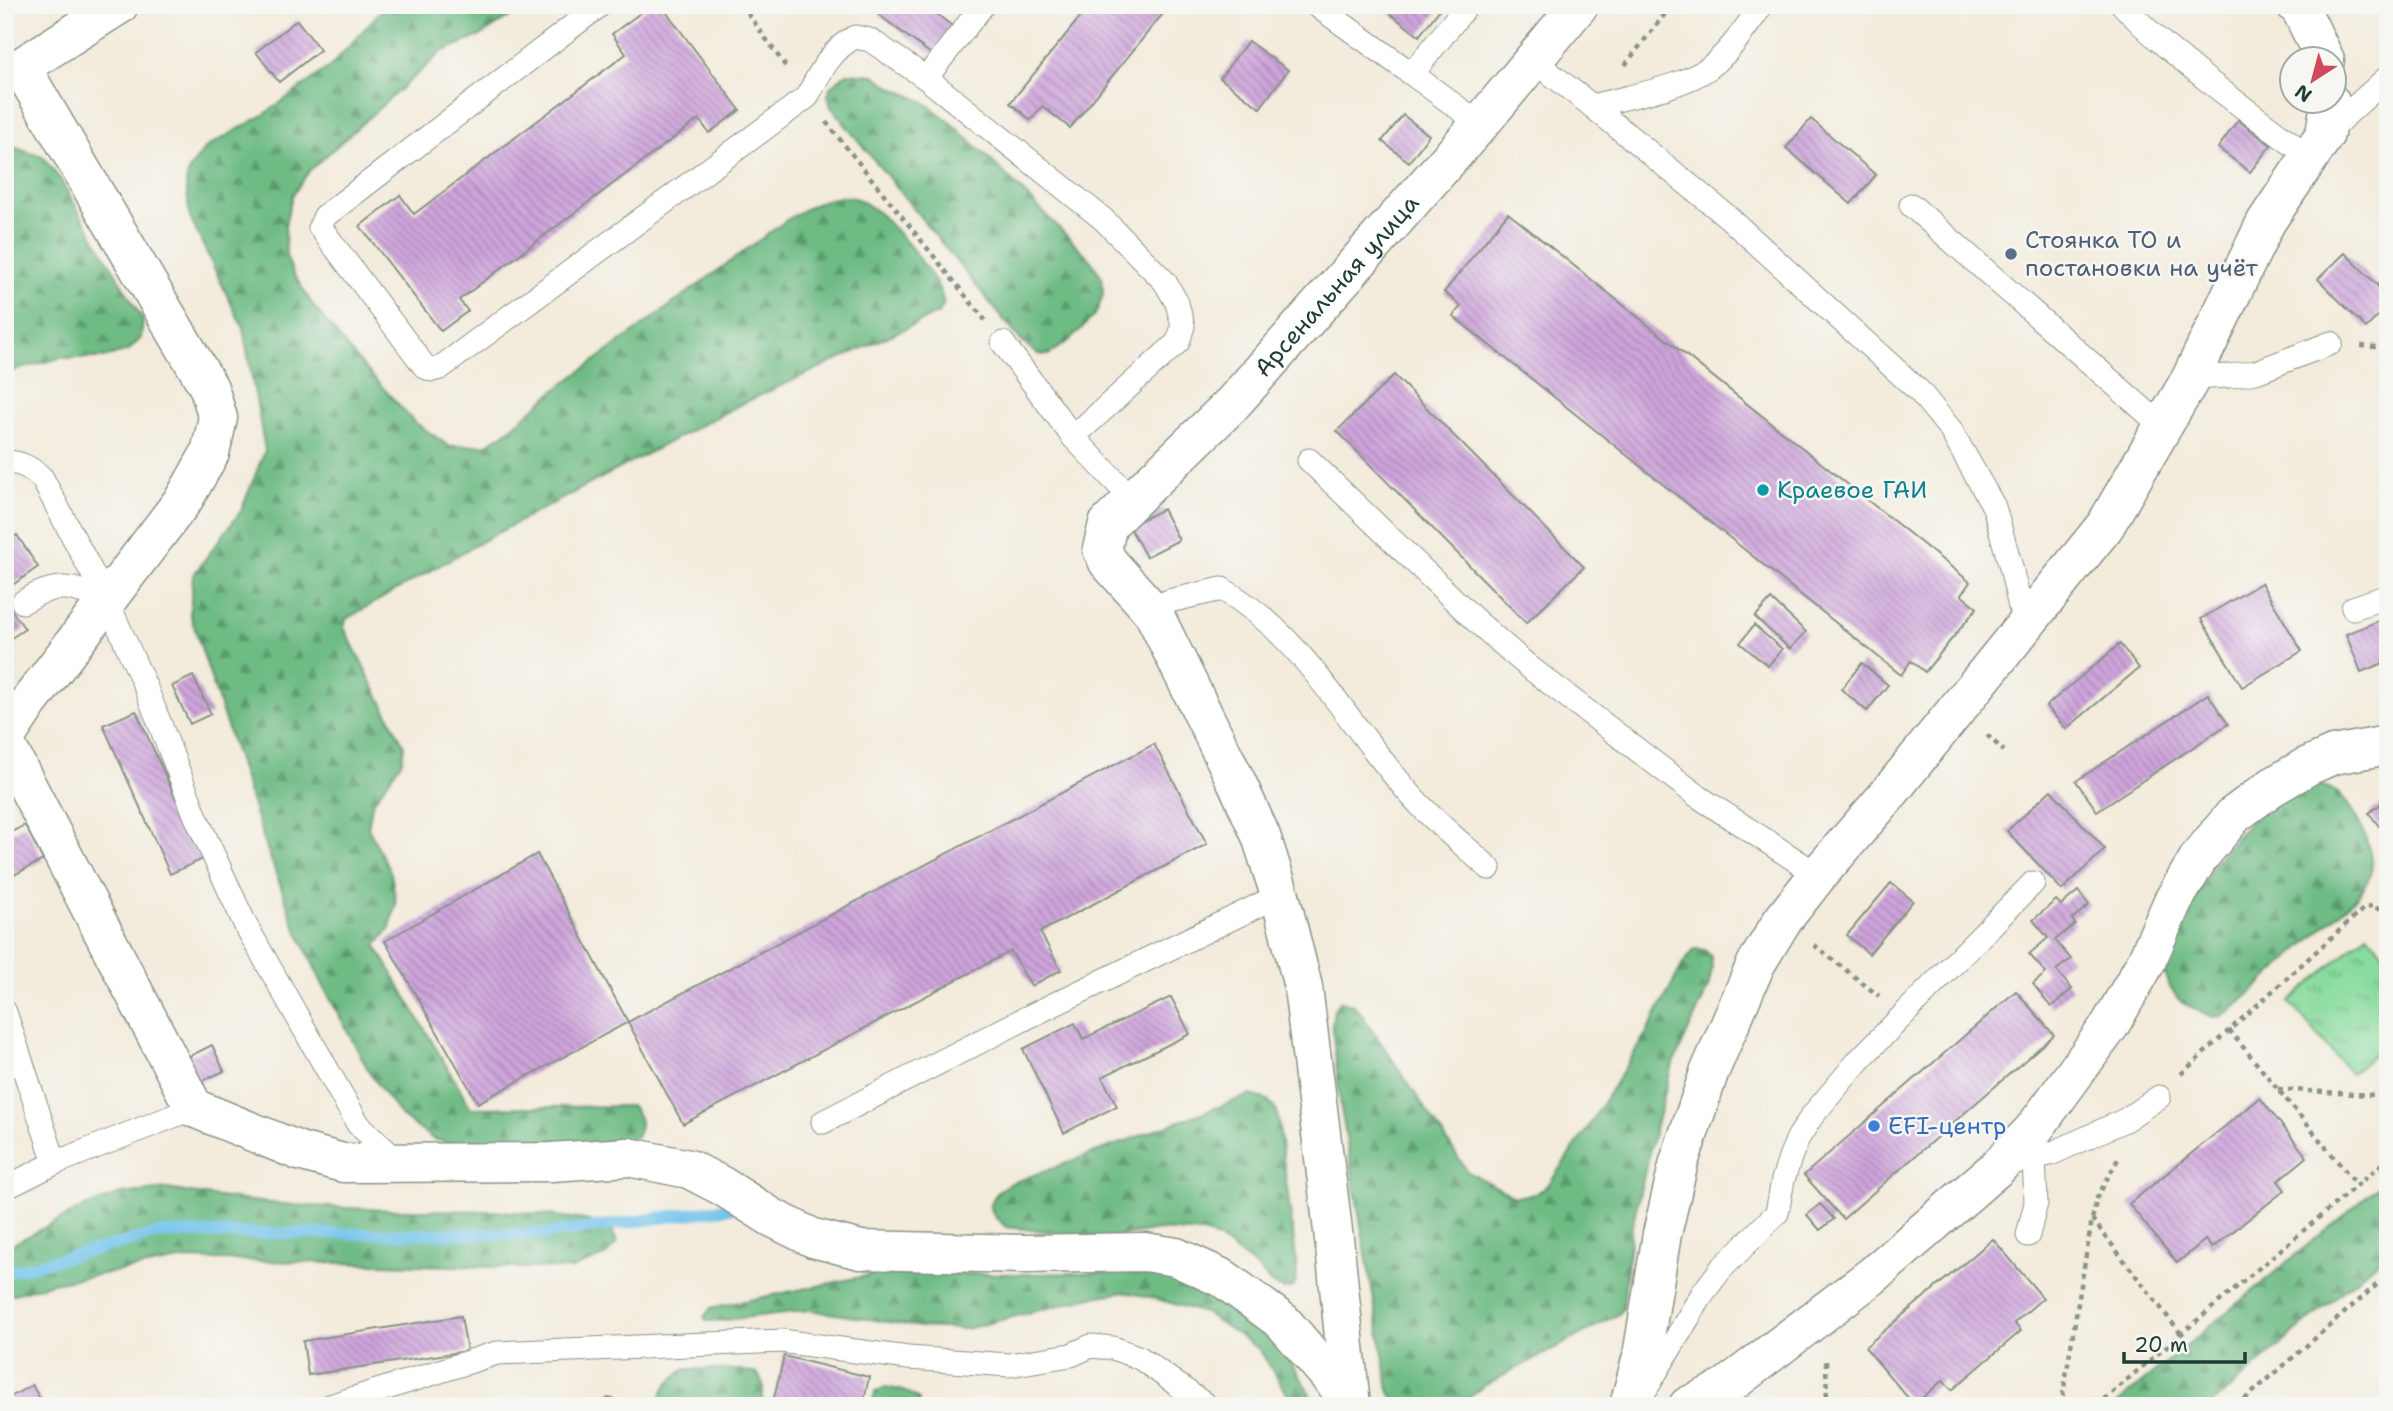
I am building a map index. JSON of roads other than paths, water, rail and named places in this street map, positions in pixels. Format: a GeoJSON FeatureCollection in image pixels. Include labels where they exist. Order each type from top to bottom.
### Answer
{"type":"FeatureCollection","features":[{"type":"Feature","properties":{"kind":"street"},"geometry":{"type":"LineString","coordinates":[[119,5],[13,71],[209,388],[218,418],[210,453],[184,499],[29,702],[5,740],[194,1108],[299,1152],[343,1163],[551,1162],[628,1157],[689,1169],[813,1238],[860,1250],[1024,1254],[1118,1251],[1176,1257],[1224,1279],[1283,1322],[1350,1402]]}},
{"type":"Feature","properties":{"kind":"street","name":"Арсенальная улица"},"geometry":{"type":"LineString","coordinates":[[1153,612],[1108,562],[1102,549],[1108,524],[1232,404],[1480,124],[1579,5]]}},
{"type":"Feature","properties":{"kind":"street"},"geometry":{"type":"LineString","coordinates":[[2296,5],[2318,46]]}},
{"type":"Feature","properties":{"kind":"street"},"geometry":{"type":"LineString","coordinates":[[1629,1406],[1644,1344],[1662,1234],[1679,1162],[1709,1073],[1756,964],[1782,921],[1818,875],[1885,798],[2105,526],[2191,379],[2266,222],[2322,131]]}},
{"type":"Feature","properties":{"kind":"street"},"geometry":{"type":"LineString","coordinates":[[1153,612],[1261,836],[1280,895],[1303,987],[1335,1247],[1350,1402]]}},
{"type":"Feature","properties":{"kind":"street"},"geometry":{"type":"LineString","coordinates":[[1688,1406],[1726,1398],[1998,1167],[2034,1129],[2110,1025],[2146,962],[2173,901],[2200,856],[2234,815],[2272,787],[2306,767],[2333,755],[2388,745]]}},
{"type":"Feature","properties":{"kind":"lane"},"geometry":{"type":"LineString","coordinates":[[600,5],[325,216],[320,227],[425,367],[432,370],[440,368],[807,97],[831,57],[844,42],[855,37],[870,40],[926,78],[1103,219],[1165,282],[1177,303],[1183,326],[1178,342],[1073,437]]}},
{"type":"Feature","properties":{"kind":"lane"},"geometry":{"type":"LineString","coordinates":[[926,78],[983,5]]}},
{"type":"Feature","properties":{"kind":"lane"},"geometry":{"type":"LineString","coordinates":[[1316,5],[1480,124]]}},
{"type":"Feature","properties":{"kind":"lane"},"geometry":{"type":"LineString","coordinates":[[1412,75],[1467,5]]}},
{"type":"Feature","properties":{"kind":"lane"},"geometry":{"type":"LineString","coordinates":[[1592,106],[1682,82],[1701,73],[1727,51],[1762,5]]}},
{"type":"Feature","properties":{"kind":"lane"},"geometry":{"type":"LineString","coordinates":[[2123,5],[2182,60],[2275,133],[2322,131],[2385,87]]}},
{"type":"Feature","properties":{"kind":"lane"},"geometry":{"type":"LineString","coordinates":[[1533,60],[1728,217],[1920,391],[1950,429],[1994,508],[2024,625]]}},
{"type":"Feature","properties":{"kind":"lane"},"geometry":{"type":"LineString","coordinates":[[1911,205],[2162,426]]}},
{"type":"Feature","properties":{"kind":"lane"},"geometry":{"type":"LineString","coordinates":[[1003,344],[1073,437],[1133,501]]}},
{"type":"Feature","properties":{"kind":"lane"},"geometry":{"type":"LineString","coordinates":[[2191,379],[2256,372],[2331,344]]}},
{"type":"Feature","properties":{"kind":"lane"},"geometry":{"type":"LineString","coordinates":[[1309,460],[1474,619],[1529,667],[1699,797],[1818,875]]}},
{"type":"Feature","properties":{"kind":"lane"},"geometry":{"type":"LineString","coordinates":[[5,462],[28,467],[42,478],[107,601],[146,688],[196,817],[245,924],[358,1124],[398,1162]]}},
{"type":"Feature","properties":{"kind":"lane"},"geometry":{"type":"LineString","coordinates":[[23,602],[45,589],[65,587],[84,591],[107,601]]}},
{"type":"Feature","properties":{"kind":"lane"},"geometry":{"type":"LineString","coordinates":[[1153,612],[1169,601],[1222,589],[1242,601],[1272,626],[1315,669],[1374,750],[1421,807],[1489,868]]}},
{"type":"Feature","properties":{"kind":"lane"},"geometry":{"type":"LineString","coordinates":[[2353,608],[2388,596]]}},
{"type":"Feature","properties":{"kind":"lane"},"geometry":{"type":"LineString","coordinates":[[1636,1406],[1703,1293],[1721,1269],[1777,1213],[1791,1155],[1812,1116],[1859,1060],[2033,883]]}},
{"type":"Feature","properties":{"kind":"lane"},"geometry":{"type":"LineString","coordinates":[[823,1122],[1026,1018],[1280,895]]}},
{"type":"Feature","properties":{"kind":"lane"},"geometry":{"type":"LineString","coordinates":[[5,1012],[55,1163]]}},
{"type":"Feature","properties":{"kind":"lane"},"geometry":{"type":"LineString","coordinates":[[1998,1167],[2053,1153],[2125,1120],[2158,1097]]}},
{"type":"Feature","properties":{"kind":"lane"},"geometry":{"type":"LineString","coordinates":[[5,1188],[55,1163],[194,1108]]}},
{"type":"Feature","properties":{"kind":"lane"},"geometry":{"type":"LineString","coordinates":[[2028,1235],[2036,1203],[2034,1158]]}},
{"type":"Feature","properties":{"kind":"lane"},"geometry":{"type":"LineString","coordinates":[[330,1406],[497,1353],[781,1341],[908,1359],[1009,1365],[1072,1355],[1091,1346],[1113,1348],[1140,1358],[1207,1406]]}},
{"type":"Feature","properties":{"kind":"waterway"},"geometry":{"type":"LineString","coordinates":[[5,1273],[161,1233],[547,1234],[736,1207]]}},
{"type":"Feature","properties":{"kind":"place","name":"Стоянка ТО и постановки на учёт"},"geometry":{"type":"Point","coordinates":[2011,254]}},
{"type":"Feature","properties":{"kind":"place","name":"Краевое ГАИ"},"geometry":{"type":"Point","coordinates":[1763,490]}},
{"type":"Feature","properties":{"kind":"place","name":"EFI-центр"},"geometry":{"type":"Point","coordinates":[1874,1126]}}]}
